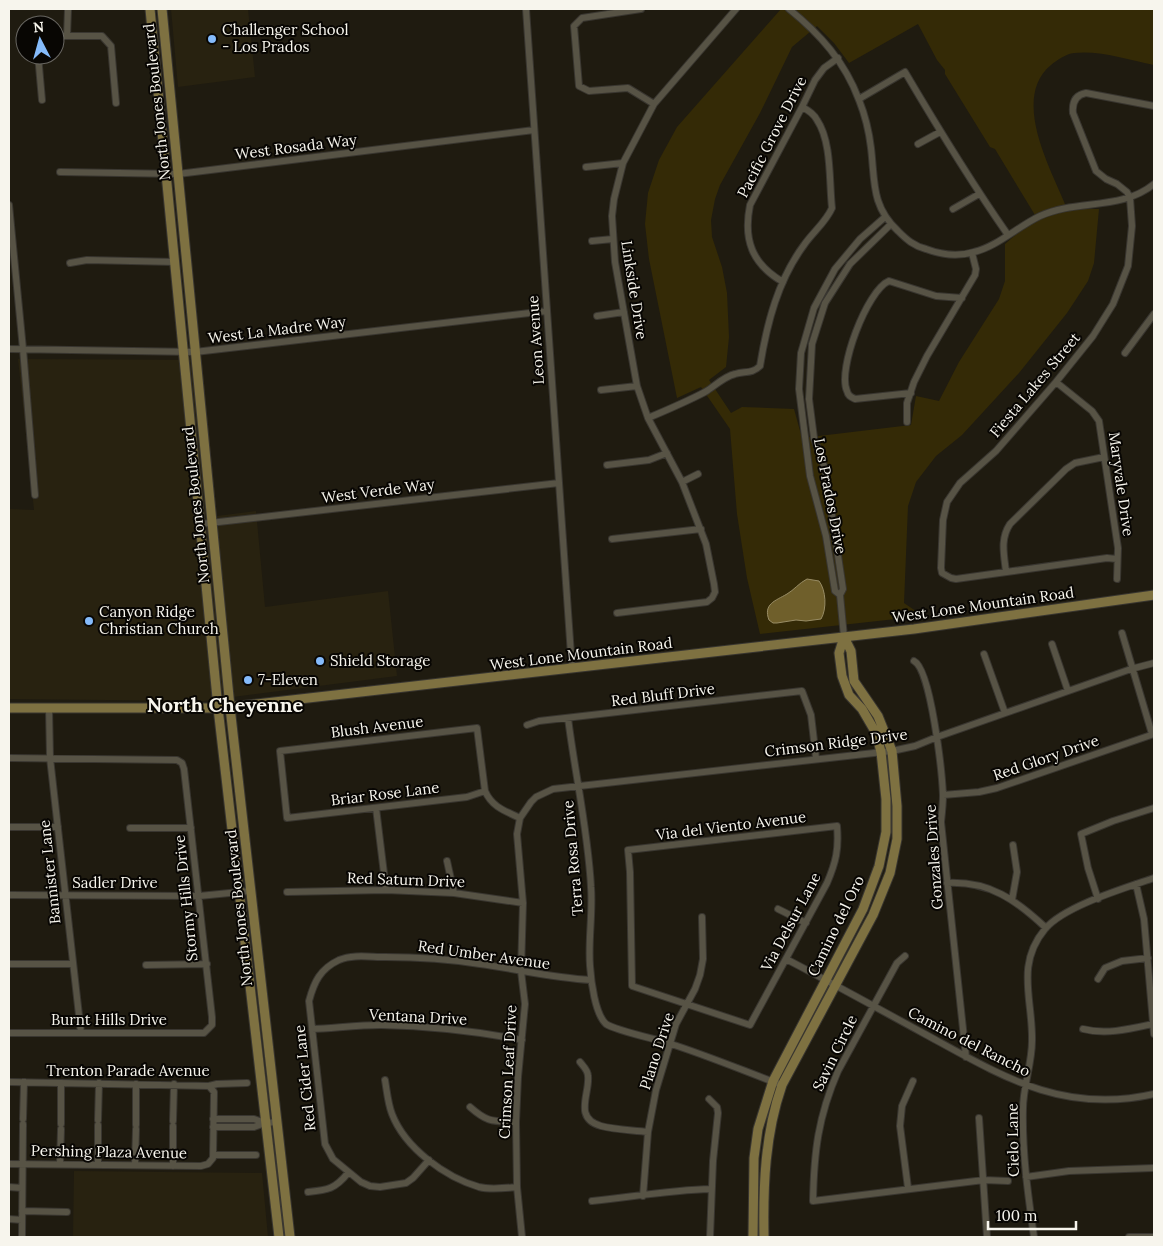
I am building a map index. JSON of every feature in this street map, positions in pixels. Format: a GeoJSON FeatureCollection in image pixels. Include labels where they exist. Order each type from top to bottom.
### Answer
{"type":"FeatureCollection","features":[{"type":"Feature","properties":{"kind":"main road","name":"North Jones Boulevard"},"geometry":{"type":"LineString","coordinates":[[150,9],[218,708],[279,1237]]}},
{"type":"Feature","properties":{"kind":"main road","name":"North Jones Boulevard"},"geometry":{"type":"LineString","coordinates":[[162,9],[230,707],[290,1237]]}},
{"type":"Feature","properties":{"kind":"main road","name":"West Lone Mountain Road"},"geometry":{"type":"LineString","coordinates":[[9,708],[230,707],[844,638],[1154,595]]}},
{"type":"Feature","properties":{"kind":"main road","name":"Camino del Oro"},"geometry":{"type":"LineString","coordinates":[[764,1237],[765,1165],[777,1083],[873,915],[890,873],[897,839],[897,806],[892,751],[878,716],[854,681],[851,651],[844,638]]}},
{"type":"Feature","properties":{"kind":"main road","name":"Camino del Oro"},"geometry":{"type":"LineString","coordinates":[[753,1237],[754,1158],[758,1129],[777,1083],[825,980],[863,909],[879,866],[886,832],[886,799],[881,752],[876,733],[862,709],[848,695],[842,676],[839,653],[844,638]]}},
{"type":"Feature","properties":{"kind":"street"},"geometry":{"type":"LineString","coordinates":[[68,9],[67,36],[102,36],[111,46],[116,103]]}},
{"type":"Feature","properties":{"kind":"street","name":"Leon Avenue"},"geometry":{"type":"LineString","coordinates":[[526,9],[572,669]]}},
{"type":"Feature","properties":{"kind":"street"},"geometry":{"type":"LineString","coordinates":[[641,9],[582,18],[574,26],[579,86],[589,91],[628,88],[654,104]]}},
{"type":"Feature","properties":{"kind":"street","name":"Linkside Drive"},"geometry":{"type":"LineString","coordinates":[[617,613],[707,602],[712,598],[714,592],[706,544],[701,529],[682,482],[648,418],[637,386],[615,262],[613,239],[614,199],[623,163],[654,104],[736,9]]}},
{"type":"Feature","properties":{"kind":"street"},"geometry":{"type":"LineString","coordinates":[[788,9],[820,36],[838,58],[852,83],[865,118],[871,146],[874,191],[885,217],[909,242],[917,246],[940,254],[972,253],[988,248],[1020,226],[1042,215],[1060,209],[1108,203],[1130,198],[1147,190],[1154,184]]}},
{"type":"Feature","properties":{"kind":"street","name":"Pacific Grove Drive"},"geometry":{"type":"LineString","coordinates":[[783,282],[765,269],[754,254],[748,238],[747,221],[750,205],[815,80],[824,68],[838,58]]}},
{"type":"Feature","properties":{"kind":"street"},"geometry":{"type":"LineString","coordinates":[[39,65],[42,100]]}},
{"type":"Feature","properties":{"kind":"street"},"geometry":{"type":"LineString","coordinates":[[859,99],[905,72],[979,194],[1008,235]]}},
{"type":"Feature","properties":{"kind":"street"},"geometry":{"type":"LineString","coordinates":[[1130,198],[1127,192],[1117,184],[1106,179],[1096,170],[1073,113],[1072,105],[1076,98],[1086,93],[1154,106]]}},
{"type":"Feature","properties":{"kind":"street"},"geometry":{"type":"LineString","coordinates":[[648,418],[708,390],[722,379],[736,374],[751,372],[760,366],[765,332],[775,299],[804,245],[832,208],[824,132],[817,119],[802,107]]}},
{"type":"Feature","properties":{"kind":"street","name":"West Rosada Way"},"geometry":{"type":"LineString","coordinates":[[60,172],[167,175],[534,130]]}},
{"type":"Feature","properties":{"kind":"street"},"geometry":{"type":"LineString","coordinates":[[918,144],[940,132]]}},
{"type":"Feature","properties":{"kind":"street"},"geometry":{"type":"LineString","coordinates":[[586,167],[623,163]]}},
{"type":"Feature","properties":{"kind":"street"},"geometry":{"type":"LineString","coordinates":[[953,209],[979,194]]}},
{"type":"Feature","properties":{"kind":"street","name":"Fiesta Lakes Street"},"geometry":{"type":"LineString","coordinates":[[1006,572],[956,579],[942,573],[943,520],[947,502],[960,483],[996,451],[1056,382],[1093,336],[1113,304],[1128,266],[1132,226],[1130,198]]}},
{"type":"Feature","properties":{"kind":"street"},"geometry":{"type":"LineString","coordinates":[[9,205],[35,495]]}},
{"type":"Feature","properties":{"kind":"street","name":"Los Prados Drive"},"geometry":{"type":"LineString","coordinates":[[840,595],[835,591],[826,536],[810,476],[799,389],[801,353],[814,308],[835,269],[860,239],[885,217]]}},
{"type":"Feature","properties":{"kind":"street","name":"Los Prados Drive"},"geometry":{"type":"LineString","coordinates":[[844,638],[840,595],[843,589],[836,534],[826,469],[814,438],[809,399],[812,344],[825,303],[850,264],[891,224]]}},
{"type":"Feature","properties":{"kind":"street"},"geometry":{"type":"LineString","coordinates":[[592,241],[613,239]]}},
{"type":"Feature","properties":{"kind":"street"},"geometry":{"type":"LineString","coordinates":[[907,422],[908,403],[914,382],[927,356],[975,275],[976,269],[972,253]]}},
{"type":"Feature","properties":{"kind":"street"},"geometry":{"type":"LineString","coordinates":[[70,263],[88,260],[176,262]]}},
{"type":"Feature","properties":{"kind":"street"},"geometry":{"type":"LineString","coordinates":[[911,393],[855,399],[850,397],[845,387],[846,377],[855,334],[864,311],[879,288],[888,281],[936,296],[962,298]]}},
{"type":"Feature","properties":{"kind":"street","name":"West La Madre Way"},"geometry":{"type":"LineString","coordinates":[[9,349],[196,352],[547,310]]}},
{"type":"Feature","properties":{"kind":"street"},"geometry":{"type":"LineString","coordinates":[[597,316],[624,312]]}},
{"type":"Feature","properties":{"kind":"street"},"geometry":{"type":"LineString","coordinates":[[1125,353],[1154,314]]}},
{"type":"Feature","properties":{"kind":"street","name":"Maryvale Drive"},"geometry":{"type":"LineString","coordinates":[[1056,382],[1092,411],[1099,421],[1118,548],[1117,578]]}},
{"type":"Feature","properties":{"kind":"street"},"geometry":{"type":"LineString","coordinates":[[601,390],[637,386]]}},
{"type":"Feature","properties":{"kind":"street"},"geometry":{"type":"LineString","coordinates":[[607,464],[649,460],[667,453]]}},
{"type":"Feature","properties":{"kind":"street"},"geometry":{"type":"LineString","coordinates":[[1104,457],[1075,464],[1066,470],[1010,524],[1005,531],[1003,540],[1006,572],[1107,558],[1117,559]]}},
{"type":"Feature","properties":{"kind":"street"},"geometry":{"type":"LineString","coordinates":[[682,482],[698,474]]}},
{"type":"Feature","properties":{"kind":"street","name":"West Verde Way"},"geometry":{"type":"LineString","coordinates":[[200,524],[559,483]]}},
{"type":"Feature","properties":{"kind":"street"},"geometry":{"type":"LineString","coordinates":[[612,539],[701,529]]}},
{"type":"Feature","properties":{"kind":"street"},"geometry":{"type":"LineString","coordinates":[[1122,633],[1131,669],[1153,734]]}},
{"type":"Feature","properties":{"kind":"street"},"geometry":{"type":"LineString","coordinates":[[1052,644],[1068,691]]}},
{"type":"Feature","properties":{"kind":"street"},"geometry":{"type":"LineString","coordinates":[[984,654],[1005,713]]}},
{"type":"Feature","properties":{"kind":"street","name":"Gonzales Drive"},"geometry":{"type":"LineString","coordinates":[[914,661],[918,663],[926,680],[937,737],[943,796],[941,822],[966,1057]]}},
{"type":"Feature","properties":{"kind":"street","name":"Crimson Ridge Drive"},"geometry":{"type":"LineString","coordinates":[[520,818],[531,802],[553,789],[816,758],[892,751],[915,746],[1131,669],[1154,663]]}},
{"type":"Feature","properties":{"kind":"street","name":"Red Bluff Drive"},"geometry":{"type":"LineString","coordinates":[[527,725],[539,721],[802,691],[811,715],[816,758]]}},
{"type":"Feature","properties":{"kind":"street","name":"Bannister Lane"},"geometry":{"type":"LineString","coordinates":[[49,708],[50,758],[81,1033]]}},
{"type":"Feature","properties":{"kind":"street","name":"Terra Rosa Drive"},"geometry":{"type":"LineString","coordinates":[[568,718],[580,786],[591,887],[589,958],[591,980],[600,1014],[606,1024],[670,1044]]}},
{"type":"Feature","properties":{"kind":"street","name":"Blush Avenue"},"geometry":{"type":"LineString","coordinates":[[288,818],[280,751],[477,728],[485,791]]}},
{"type":"Feature","properties":{"kind":"street","name":"Red Glory Drive"},"geometry":{"type":"LineString","coordinates":[[943,796],[998,788],[1153,734]]}},
{"type":"Feature","properties":{"kind":"street"},"geometry":{"type":"LineString","coordinates":[[9,758],[50,758]]}},
{"type":"Feature","properties":{"kind":"street","name":"Stormy Hills Drive"},"geometry":{"type":"LineString","coordinates":[[50,758],[178,760],[182,763],[212,1016],[212,1025],[209,1029]]}},
{"type":"Feature","properties":{"kind":"street"},"geometry":{"type":"LineString","coordinates":[[485,791],[488,798],[498,808],[520,818]]}},
{"type":"Feature","properties":{"kind":"street","name":"Briar Rose Lane"},"geometry":{"type":"LineString","coordinates":[[288,818],[467,797],[485,791]]}},
{"type":"Feature","properties":{"kind":"street"},"geometry":{"type":"LineString","coordinates":[[376,808],[386,890]]}},
{"type":"Feature","properties":{"kind":"street"},"geometry":{"type":"LineString","coordinates":[[1098,899],[1088,868],[1081,834],[1113,821],[1154,808]]}},
{"type":"Feature","properties":{"kind":"street","name":"Crimson Leaf Drive"},"geometry":{"type":"LineString","coordinates":[[520,818],[517,834],[523,903],[521,971],[525,1004],[516,1122],[517,1187],[522,1237]]}},
{"type":"Feature","properties":{"kind":"street","name":"Via del Viento Avenue"},"geometry":{"type":"LineString","coordinates":[[687,1004],[632,986],[628,850],[837,826]]}},
{"type":"Feature","properties":{"kind":"street","name":"Via Delsur Lane"},"geometry":{"type":"LineString","coordinates":[[687,1004],[750,1024],[806,923],[836,863],[837,826]]}},
{"type":"Feature","properties":{"kind":"street"},"geometry":{"type":"LineString","coordinates":[[9,827],[58,827]]}},
{"type":"Feature","properties":{"kind":"street"},"geometry":{"type":"LineString","coordinates":[[130,828],[191,828]]}},
{"type":"Feature","properties":{"kind":"street"},"geometry":{"type":"LineString","coordinates":[[1012,900],[1016,872],[1013,845]]}},
{"type":"Feature","properties":{"kind":"street"},"geometry":{"type":"LineString","coordinates":[[447,861],[454,893]]}},
{"type":"Feature","properties":{"kind":"street"},"geometry":{"type":"LineString","coordinates":[[947,883],[962,882],[986,887],[1012,900],[1046,928],[1059,916],[1154,878]]}},
{"type":"Feature","properties":{"kind":"street"},"geometry":{"type":"LineString","coordinates":[[1136,884],[1144,919],[1154,1034]]}},
{"type":"Feature","properties":{"kind":"street","name":"Sadler Drive"},"geometry":{"type":"LineString","coordinates":[[9,895],[199,896],[250,890]]}},
{"type":"Feature","properties":{"kind":"street","name":"Red Saturn Drive"},"geometry":{"type":"LineString","coordinates":[[287,892],[386,890],[454,893],[523,903]]}},
{"type":"Feature","properties":{"kind":"street"},"geometry":{"type":"LineString","coordinates":[[778,909],[806,923]]}},
{"type":"Feature","properties":{"kind":"street","name":"Plano Drive"},"geometry":{"type":"LineString","coordinates":[[643,1196],[648,1132],[656,1090],[676,1024],[700,975],[703,959],[702,917]]}},
{"type":"Feature","properties":{"kind":"street","name":"Cielo Lane"},"geometry":{"type":"LineString","coordinates":[[1034,1237],[1026,1177],[1023,1107],[1031,1064],[1032,1041],[1026,976],[1029,959],[1035,943],[1046,928]]}},
{"type":"Feature","properties":{"kind":"street","name":"Savin Circle"},"geometry":{"type":"LineString","coordinates":[[905,956],[897,963],[838,1071],[821,1118],[814,1158],[812,1201],[908,1188]]}},
{"type":"Feature","properties":{"kind":"street","name":"Red Umber Avenue"},"geometry":{"type":"LineString","coordinates":[[319,974],[326,967],[341,959],[355,957],[440,959],[566,979],[591,980]]}},
{"type":"Feature","properties":{"kind":"street"},"geometry":{"type":"LineString","coordinates":[[1098,979],[1105,968],[1122,961],[1148,958]]}},
{"type":"Feature","properties":{"kind":"street","name":"Camino del Rancho"},"geometry":{"type":"LineString","coordinates":[[786,959],[966,1057],[1010,1080],[1026,1086],[1076,1098],[1115,1100],[1154,1094]]}},
{"type":"Feature","properties":{"kind":"street"},"geometry":{"type":"LineString","coordinates":[[9,964],[73,964]]}},
{"type":"Feature","properties":{"kind":"street"},"geometry":{"type":"LineString","coordinates":[[146,965],[206,964]]}},
{"type":"Feature","properties":{"kind":"street","name":"Red Cider Lane"},"geometry":{"type":"LineString","coordinates":[[319,974],[313,984],[309,1001],[325,1144],[333,1159],[361,1182],[370,1186],[380,1187],[398,1185],[413,1178],[429,1160]]}},
{"type":"Feature","properties":{"kind":"street"},"geometry":{"type":"LineString","coordinates":[[1083,1029],[1094,1032],[1118,1031],[1152,1024]]}},
{"type":"Feature","properties":{"kind":"street","name":"Ventana Drive"},"geometry":{"type":"LineString","coordinates":[[312,1029],[379,1025],[436,1028],[492,1034],[522,1040]]}},
{"type":"Feature","properties":{"kind":"street","name":"Burnt Hills Drive"},"geometry":{"type":"LineString","coordinates":[[9,1033],[204,1033],[209,1029]]}},
{"type":"Feature","properties":{"kind":"street"},"geometry":{"type":"LineString","coordinates":[[670,1044],[777,1083]]}},
{"type":"Feature","properties":{"kind":"street"},"geometry":{"type":"LineString","coordinates":[[580,1062],[588,1077],[584,1111],[588,1118],[602,1126],[648,1132]]}},
{"type":"Feature","properties":{"kind":"street"},"geometry":{"type":"LineString","coordinates":[[385,1080],[389,1106],[402,1135],[429,1160],[451,1176],[479,1187],[517,1187]]}},
{"type":"Feature","properties":{"kind":"street"},"geometry":{"type":"LineString","coordinates":[[913,1081],[902,1106],[900,1126],[908,1188],[984,1180],[1008,1181]]}},
{"type":"Feature","properties":{"kind":"street","name":"Trenton Parade Avenue"},"geometry":{"type":"LineString","coordinates":[[9,1082],[208,1086],[247,1083]]}},
{"type":"Feature","properties":{"kind":"street"},"geometry":{"type":"LineString","coordinates":[[22,1237],[24,1082]]}},
{"type":"Feature","properties":{"kind":"street"},"geometry":{"type":"LineString","coordinates":[[60,1164],[61,1083]]}},
{"type":"Feature","properties":{"kind":"street"},"geometry":{"type":"LineString","coordinates":[[98,1165],[99,1083]]}},
{"type":"Feature","properties":{"kind":"street"},"geometry":{"type":"LineString","coordinates":[[135,1165],[136,1084]]}},
{"type":"Feature","properties":{"kind":"street"},"geometry":{"type":"LineString","coordinates":[[173,1166],[174,1084]]}},
{"type":"Feature","properties":{"kind":"street"},"geometry":{"type":"LineString","coordinates":[[208,1086],[214,1092],[213,1154],[256,1155]]}},
{"type":"Feature","properties":{"kind":"street"},"geometry":{"type":"LineString","coordinates":[[709,1099],[717,1107],[718,1113],[711,1189],[710,1237]]}},
{"type":"Feature","properties":{"kind":"street"},"geometry":{"type":"LineString","coordinates":[[470,1107],[482,1118],[494,1121],[516,1122]]}},
{"type":"Feature","properties":{"kind":"street"},"geometry":{"type":"LineString","coordinates":[[980,1118],[987,1237]]}},
{"type":"Feature","properties":{"kind":"street"},"geometry":{"type":"LineString","coordinates":[[213,1119],[254,1119],[266,1123]]}},
{"type":"Feature","properties":{"kind":"street"},"geometry":{"type":"LineString","coordinates":[[213,1127],[254,1127],[277,1122]]}},
{"type":"Feature","properties":{"kind":"street","name":"Pershing Plaza Avenue"},"geometry":{"type":"LineString","coordinates":[[9,1164],[201,1166],[208,1164],[212,1160],[213,1154]]}},
{"type":"Feature","properties":{"kind":"street"},"geometry":{"type":"LineString","coordinates":[[1026,1177],[1069,1171],[1154,1168]]}},
{"type":"Feature","properties":{"kind":"street"},"geometry":{"type":"LineString","coordinates":[[308,1192],[333,1188],[340,1183],[348,1172]]}},
{"type":"Feature","properties":{"kind":"street"},"geometry":{"type":"LineString","coordinates":[[9,1187],[22,1188]]}},
{"type":"Feature","properties":{"kind":"street"},"geometry":{"type":"LineString","coordinates":[[592,1201],[711,1189]]}},
{"type":"Feature","properties":{"kind":"street"},"geometry":{"type":"LineString","coordinates":[[22,1211],[67,1212]]}},
{"type":"Feature","properties":{"kind":"street"},"geometry":{"type":"LineString","coordinates":[[9,1220],[22,1220]]}},
{"type":"Feature","properties":{"kind":"street"},"geometry":{"type":"LineString","coordinates":[[1129,1237],[1154,1237]]}},
{"type":"Feature","properties":{"kind":"shaded area","name":"Challenger School - Los Prados"},"geometry":{"type":"Polygon","coordinates":[[[171,9],[248,9],[255,77],[178,87],[171,9]]]}},
{"type":"Feature","properties":{"kind":"shaded area"},"geometry":{"type":"Polygon","coordinates":[[[781,9],[1154,9],[1154,65],[1104,54],[1074,53],[1053,63],[1039,79],[1034,97],[1034,116],[1038,136],[1068,211],[1099,209],[1094,263],[1088,281],[1067,313],[1019,373],[962,435],[936,456],[916,482],[908,506],[904,603],[923,616],[760,634],[747,578],[737,514],[730,429],[701,387],[677,398],[649,259],[645,224],[648,193],[659,160],[677,127],[781,9]],[[918,24],[849,63],[834,43],[817,26],[792,47],[760,113],[720,185],[711,220],[712,237],[722,267],[727,293],[729,337],[726,367],[709,380],[731,413],[742,407],[794,409],[802,438],[911,425],[916,396],[939,401],[959,362],[999,299],[1005,281],[1005,244],[1021,230],[1038,220],[995,149],[990,147],[945,74],[945,70],[937,60],[918,24]]]}},
{"type":"Feature","properties":{"kind":"shaded area"},"geometry":{"type":"Polygon","coordinates":[[[18,359],[202,360],[217,516],[256,511],[265,607],[388,591],[397,676],[202,701],[9,699],[9,509],[34,510],[18,359]]]}},
{"type":"Feature","properties":{"kind":"shaded area"},"geometry":{"type":"Polygon","coordinates":[[[807,579],[819,581],[823,589],[825,605],[821,619],[777,623],[769,620],[768,610],[771,604],[807,579]]]}},
{"type":"Feature","properties":{"kind":"shaded area"},"geometry":{"type":"Polygon","coordinates":[[[74,1171],[262,1173],[268,1237],[73,1237],[74,1171]]]}},
{"type":"Feature","properties":{"kind":"place","name":"Challenger School - Los Prados"},"geometry":{"type":"Point","coordinates":[212,39]}},
{"type":"Feature","properties":{"kind":"place","name":"Canyon Ridge Christian Church"},"geometry":{"type":"Point","coordinates":[89,621]}},
{"type":"Feature","properties":{"kind":"place","name":"Shield Storage"},"geometry":{"type":"Point","coordinates":[320,661]}},
{"type":"Feature","properties":{"kind":"place","name":"7-Eleven"},"geometry":{"type":"Point","coordinates":[248,680]}},
{"type":"Feature","properties":{"kind":"district","name":"North Cheyenne"},"geometry":{"type":"Point","coordinates":[225,705]}}]}
